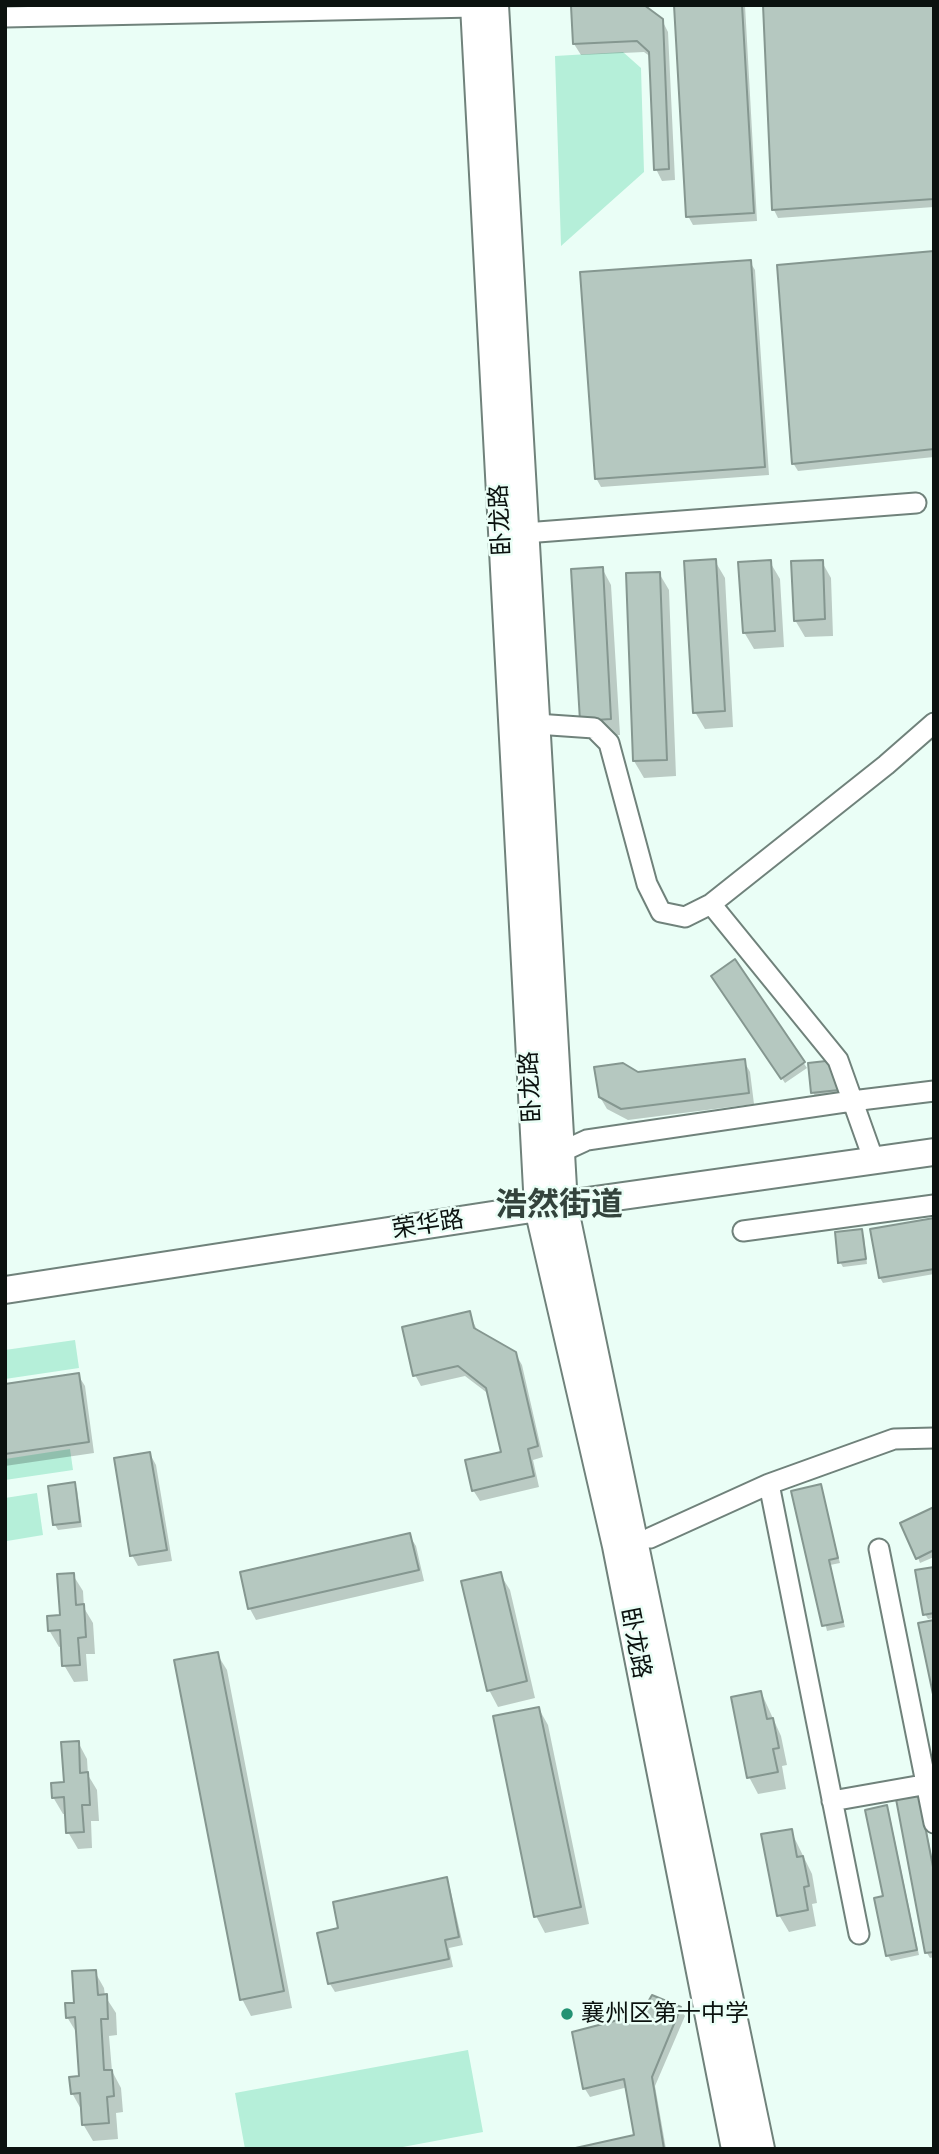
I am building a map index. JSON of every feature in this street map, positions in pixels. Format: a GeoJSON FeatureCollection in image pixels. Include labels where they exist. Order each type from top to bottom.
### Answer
{"type":"FeatureCollection","features":[{"type":"Feature","properties":{"kind":"main road","name":"卧龙路"},"geometry":{"type":"LineString","coordinates":[[481,6],[525,533],[564,1205],[761,2149]]}},
{"type":"Feature","properties":{"kind":"main road","name":"卧龙路"},"geometry":{"type":"LineString","coordinates":[[481,6],[538,1208],[616,1546],[736,2149]]}},
{"type":"Feature","properties":{"kind":"main road","name":"荣华路"},"geometry":{"type":"LineString","coordinates":[[5,1290],[538,1208],[934,1152]]}},
{"type":"Feature","properties":{"kind":"street"},"geometry":{"type":"LineString","coordinates":[[5,17],[481,6]]}},
{"type":"Feature","properties":{"kind":"street"},"geometry":{"type":"LineString","coordinates":[[525,533],[916,503]]}},
{"type":"Feature","properties":{"kind":"street"},"geometry":{"type":"LineString","coordinates":[[536,724],[594,728],[609,743],[647,884],[661,912],[685,917],[711,904],[886,765],[934,723]]}},
{"type":"Feature","properties":{"kind":"street"},"geometry":{"type":"LineString","coordinates":[[711,904],[838,1060],[874,1161]]}},
{"type":"Feature","properties":{"kind":"street"},"geometry":{"type":"LineString","coordinates":[[561,1152],[587,1140],[934,1091]]}},
{"type":"Feature","properties":{"kind":"street"},"geometry":{"type":"LineString","coordinates":[[744,1231],[934,1205]]}},
{"type":"Feature","properties":{"kind":"street"},"geometry":{"type":"LineString","coordinates":[[650,1538],[769,1484],[894,1438],[934,1438]]}},
{"type":"Feature","properties":{"kind":"street"},"geometry":{"type":"LineString","coordinates":[[769,1484],[859,1934]]}},
{"type":"Feature","properties":{"kind":"street"},"geometry":{"type":"LineString","coordinates":[[879,1549],[930,1783],[934,1823]]}},
{"type":"Feature","properties":{"kind":"street"},"geometry":{"type":"LineString","coordinates":[[832,1801],[930,1783]]}},
{"type":"Feature","properties":{"kind":"green space"},"geometry":{"type":"Polygon","coordinates":[[[623,52],[641,68],[644,172],[561,246],[555,56],[623,52]]]}},
{"type":"Feature","properties":{"kind":"green space"},"geometry":{"type":"Polygon","coordinates":[[[75,1340],[79,1368],[5,1379],[5,1350],[75,1340]]]}},
{"type":"Feature","properties":{"kind":"green space"},"geometry":{"type":"Polygon","coordinates":[[[70,1449],[73,1470],[5,1480],[5,1459],[70,1449]]]}},
{"type":"Feature","properties":{"kind":"green space"},"geometry":{"type":"Polygon","coordinates":[[[37,1493],[43,1535],[7,1541],[5,1498],[37,1493]]]}},
{"type":"Feature","properties":{"kind":"green space"},"geometry":{"type":"Polygon","coordinates":[[[468,2050],[483,2132],[392,2149],[245,2149],[235,2093],[468,2050]]]}},
{"type":"Feature","properties":{"kind":"building"},"geometry":{"type":"Polygon","coordinates":[[[644,5],[663,19],[669,169],[654,170],[649,52],[637,41],[573,44],[571,6],[644,5]]]}},
{"type":"Feature","properties":{"kind":"building"},"geometry":{"type":"Polygon","coordinates":[[[674,5],[742,5],[754,213],[686,217],[674,5]]]}},
{"type":"Feature","properties":{"kind":"building"},"geometry":{"type":"Polygon","coordinates":[[[763,5],[934,5],[934,199],[772,210],[763,5]]]}},
{"type":"Feature","properties":{"kind":"building"},"geometry":{"type":"Polygon","coordinates":[[[934,251],[934,449],[792,464],[777,265],[934,251]]]}},
{"type":"Feature","properties":{"kind":"building"},"geometry":{"type":"Polygon","coordinates":[[[751,260],[765,467],[595,479],[580,272],[751,260]]]}},
{"type":"Feature","properties":{"kind":"building"},"geometry":{"type":"Polygon","coordinates":[[[716,559],[725,711],[693,713],[684,561],[716,559]]]}},
{"type":"Feature","properties":{"kind":"building"},"geometry":{"type":"Polygon","coordinates":[[[771,560],[775,631],[743,633],[738,562],[771,560]]]}},
{"type":"Feature","properties":{"kind":"building"},"geometry":{"type":"Polygon","coordinates":[[[823,560],[825,619],[794,621],[791,561],[823,560]]]}},
{"type":"Feature","properties":{"kind":"building"},"geometry":{"type":"Polygon","coordinates":[[[603,567],[611,719],[580,721],[571,569],[603,567]]]}},
{"type":"Feature","properties":{"kind":"building"},"geometry":{"type":"Polygon","coordinates":[[[660,572],[667,760],[633,761],[626,573],[660,572]]]}},
{"type":"Feature","properties":{"kind":"building"},"geometry":{"type":"Polygon","coordinates":[[[735,959],[805,1062],[781,1079],[711,976],[735,959]]]}},
{"type":"Feature","properties":{"kind":"building"},"geometry":{"type":"Polygon","coordinates":[[[745,1059],[749,1093],[621,1109],[599,1097],[594,1067],[623,1063],[638,1072],[745,1059]]]}},
{"type":"Feature","properties":{"kind":"building"},"geometry":{"type":"Polygon","coordinates":[[[835,1060],[839,1090],[811,1093],[808,1063],[835,1060]]]}},
{"type":"Feature","properties":{"kind":"building"},"geometry":{"type":"Polygon","coordinates":[[[934,1218],[934,1269],[879,1278],[870,1229],[934,1218]]]}},
{"type":"Feature","properties":{"kind":"building"},"geometry":{"type":"Polygon","coordinates":[[[862,1229],[866,1259],[838,1263],[835,1232],[862,1229]]]}},
{"type":"Feature","properties":{"kind":"building"},"geometry":{"type":"Polygon","coordinates":[[[470,1311],[474,1328],[516,1352],[538,1446],[528,1449],[534,1476],[472,1491],[465,1460],[501,1452],[486,1388],[458,1366],[413,1376],[402,1327],[470,1311]]]}},
{"type":"Feature","properties":{"kind":"building"},"geometry":{"type":"Polygon","coordinates":[[[79,1373],[89,1442],[5,1454],[5,1384],[79,1373]]]}},
{"type":"Feature","properties":{"kind":"building"},"geometry":{"type":"Polygon","coordinates":[[[150,1452],[167,1550],[130,1556],[114,1458],[150,1452]]]}},
{"type":"Feature","properties":{"kind":"building"},"geometry":{"type":"Polygon","coordinates":[[[75,1482],[80,1522],[53,1525],[48,1486],[75,1482]]]}},
{"type":"Feature","properties":{"kind":"building"},"geometry":{"type":"Polygon","coordinates":[[[821,1484],[838,1558],[829,1560],[843,1622],[822,1626],[791,1491],[821,1484]]]}},
{"type":"Feature","properties":{"kind":"building"},"geometry":{"type":"Polygon","coordinates":[[[934,1507],[934,1550],[916,1559],[900,1523],[934,1507]]]}},
{"type":"Feature","properties":{"kind":"building"},"geometry":{"type":"Polygon","coordinates":[[[410,1533],[419,1570],[248,1609],[240,1572],[410,1533]]]}},
{"type":"Feature","properties":{"kind":"building"},"geometry":{"type":"Polygon","coordinates":[[[934,1567],[934,1613],[923,1615],[915,1570],[934,1567]]]}},
{"type":"Feature","properties":{"kind":"building"},"geometry":{"type":"Polygon","coordinates":[[[501,1572],[527,1681],[487,1691],[461,1581],[501,1572]]]}},
{"type":"Feature","properties":{"kind":"building"},"geometry":{"type":"Polygon","coordinates":[[[74,1573],[76,1605],[84,1604],[86,1637],[78,1638],[80,1665],[62,1666],[60,1630],[48,1631],[47,1616],[60,1615],[57,1574],[74,1573]]]}},
{"type":"Feature","properties":{"kind":"building"},"geometry":{"type":"Polygon","coordinates":[[[934,1620],[934,1699],[918,1623],[934,1620]]]}},
{"type":"Feature","properties":{"kind":"building"},"geometry":{"type":"Polygon","coordinates":[[[218,1652],[284,1991],[240,2000],[174,1660],[218,1652]]]}},
{"type":"Feature","properties":{"kind":"building"},"geometry":{"type":"Polygon","coordinates":[[[761,1691],[767,1719],[773,1718],[779,1748],[773,1749],[778,1772],[747,1778],[731,1697],[761,1691]]]}},
{"type":"Feature","properties":{"kind":"building"},"geometry":{"type":"Polygon","coordinates":[[[539,1707],[581,1907],[534,1917],[493,1716],[539,1707]]]}},
{"type":"Feature","properties":{"kind":"building"},"geometry":{"type":"Polygon","coordinates":[[[79,1741],[80,1773],[88,1772],[90,1805],[82,1805],[84,1832],[66,1833],[64,1797],[52,1798],[51,1783],[64,1782],[61,1742],[79,1741]]]}},
{"type":"Feature","properties":{"kind":"building"},"geometry":{"type":"Polygon","coordinates":[[[919,1795],[934,1872],[934,1952],[925,1953],[896,1799],[919,1795]]]}},
{"type":"Feature","properties":{"kind":"building"},"geometry":{"type":"Polygon","coordinates":[[[887,1805],[917,1950],[886,1956],[874,1898],[883,1896],[865,1810],[887,1805]]]}},
{"type":"Feature","properties":{"kind":"building"},"geometry":{"type":"Polygon","coordinates":[[[792,1829],[797,1857],[803,1856],[809,1886],[804,1887],[808,1910],[777,1916],[761,1834],[792,1829]]]}},
{"type":"Feature","properties":{"kind":"building"},"geometry":{"type":"Polygon","coordinates":[[[447,1877],[459,1937],[445,1940],[449,1959],[328,1984],[317,1933],[338,1928],[333,1902],[447,1877]]]}},
{"type":"Feature","properties":{"kind":"building"},"geometry":{"type":"Polygon","coordinates":[[[96,1970],[98,1995],[107,1994],[108,2019],[101,2019],[104,2070],[112,2070],[114,2096],[107,2097],[109,2123],[82,2125],[80,2093],[71,2094],[69,2077],[79,2076],[75,2017],[66,2018],[65,2003],[74,2003],[72,1971],[96,1970]]]}},
{"type":"Feature","properties":{"kind":"building"},"geometry":{"type":"Polygon","coordinates":[[[652,1995],[681,2007],[652,2077],[664,2149],[571,2149],[634,2135],[624,2079],[583,2089],[572,2032],[641,2014],[652,1995]]]}},
{"type":"Feature","properties":{"kind":"place","name":"襄州区第十中学"},"geometry":{"type":"Point","coordinates":[567,2014]}},
{"type":"Feature","properties":{"kind":"district","name":"浩然街道"},"geometry":{"type":"Point","coordinates":[559,1206]}}]}
